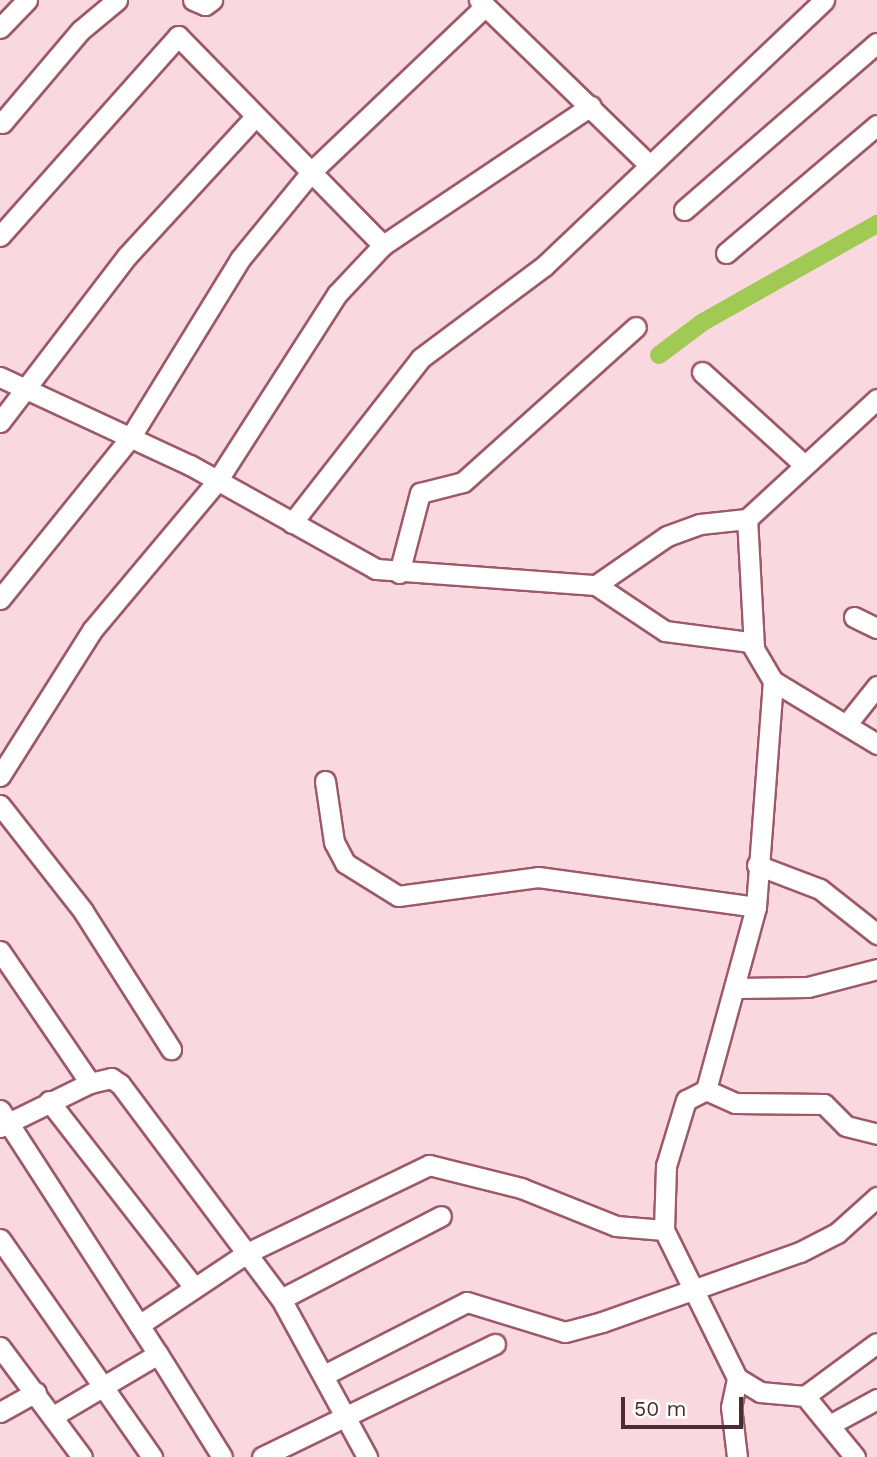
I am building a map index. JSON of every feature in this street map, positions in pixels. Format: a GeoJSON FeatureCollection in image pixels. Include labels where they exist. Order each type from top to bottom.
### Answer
{"type":"FeatureCollection","features":[{"type":"Feature","properties":{"kind":"street"},"geometry":{"type":"LineString","coordinates":[[0,29],[27,0]]}},
{"type":"Feature","properties":{"kind":"street"},"geometry":{"type":"LineString","coordinates":[[2,123],[81,30],[117,0]]}},
{"type":"Feature","properties":{"kind":"street"},"geometry":{"type":"LineString","coordinates":[[193,0],[205,5],[212,0]]}},
{"type":"Feature","properties":{"kind":"street"},"geometry":{"type":"LineString","coordinates":[[292,523],[421,358],[544,266],[648,164],[824,0]]}},
{"type":"Feature","properties":{"kind":"street"},"geometry":{"type":"LineString","coordinates":[[0,599],[130,438],[240,259],[312,171],[482,3],[648,164]]}},
{"type":"Feature","properties":{"kind":"street"},"geometry":{"type":"LineString","coordinates":[[0,236],[178,36],[383,244]]}},
{"type":"Feature","properties":{"kind":"street"},"geometry":{"type":"LineString","coordinates":[[684,210],[877,43]]}},
{"type":"Feature","properties":{"kind":"street"},"geometry":{"type":"LineString","coordinates":[[0,776],[93,629],[218,481],[337,294],[383,244],[591,106]]}},
{"type":"Feature","properties":{"kind":"street"},"geometry":{"type":"LineString","coordinates":[[0,422],[21,390],[127,256],[255,117]]}},
{"type":"Feature","properties":{"kind":"street"},"geometry":{"type":"LineString","coordinates":[[726,253],[877,125]]}},
{"type":"Feature","properties":{"kind":"street"},"geometry":{"type":"LineString","coordinates":[[399,573],[420,493],[463,482],[636,327]]}},
{"type":"Feature","properties":{"kind":"street"},"geometry":{"type":"LineString","coordinates":[[702,372],[803,464]]}},
{"type":"Feature","properties":{"kind":"street"},"geometry":{"type":"LineString","coordinates":[[0,377],[21,390],[130,438],[218,481],[376,569],[547,586],[596,585],[667,536],[700,524],[747,519],[803,464],[877,399]]}},
{"type":"Feature","properties":{"kind":"street"},"geometry":{"type":"LineString","coordinates":[[747,519],[754,648],[773,681],[877,744]]}},
{"type":"Feature","properties":{"kind":"street"},"geometry":{"type":"LineString","coordinates":[[596,585],[666,631],[741,640],[754,648]]}},
{"type":"Feature","properties":{"kind":"street"},"geometry":{"type":"LineString","coordinates":[[854,617],[877,628]]}},
{"type":"Feature","properties":{"kind":"street"},"geometry":{"type":"LineString","coordinates":[[773,681],[757,865],[756,907],[706,1090],[686,1100],[666,1166],[664,1230],[737,1378],[760,1392],[805,1396],[833,1423],[855,1457]]}},
{"type":"Feature","properties":{"kind":"street"},"geometry":{"type":"LineString","coordinates":[[846,724],[877,686]]}},
{"type":"Feature","properties":{"kind":"street"},"geometry":{"type":"LineString","coordinates":[[325,781],[334,842],[359,876],[398,897],[538,877],[756,907]]}},
{"type":"Feature","properties":{"kind":"street"},"geometry":{"type":"LineString","coordinates":[[0,805],[83,911],[171,1049]]}},
{"type":"Feature","properties":{"kind":"street"},"geometry":{"type":"LineString","coordinates":[[757,865],[821,888],[877,934]]}},
{"type":"Feature","properties":{"kind":"street"},"geometry":{"type":"LineString","coordinates":[[0,951],[90,1083]]}},
{"type":"Feature","properties":{"kind":"street"},"geometry":{"type":"LineString","coordinates":[[736,988],[808,987],[877,969]]}},
{"type":"Feature","properties":{"kind":"street"},"geometry":{"type":"LineString","coordinates":[[222,1457],[158,1354],[3,1120],[90,1083],[111,1078],[120,1084],[281,1298],[346,1412],[362,1455]]}},
{"type":"Feature","properties":{"kind":"street"},"geometry":{"type":"LineString","coordinates":[[706,1090],[735,1103],[824,1104],[846,1126],[877,1134]]}},
{"type":"Feature","properties":{"kind":"street"},"geometry":{"type":"LineString","coordinates":[[49,1101],[192,1285]]}},
{"type":"Feature","properties":{"kind":"street"},"geometry":{"type":"LineString","coordinates":[[139,1325],[192,1285],[247,1253],[415,1168],[444,1166],[521,1188],[616,1226],[664,1230]]}},
{"type":"Feature","properties":{"kind":"street"},"geometry":{"type":"LineString","coordinates":[[326,1374],[467,1303],[565,1332],[800,1252],[837,1233],[877,1197]]}},
{"type":"Feature","properties":{"kind":"street"},"geometry":{"type":"LineString","coordinates":[[281,1298],[441,1216]]}},
{"type":"Feature","properties":{"kind":"street"},"geometry":{"type":"LineString","coordinates":[[0,1239],[152,1457]]}},
{"type":"Feature","properties":{"kind":"street"},"geometry":{"type":"LineString","coordinates":[[805,1396],[877,1343]]}},
{"type":"Feature","properties":{"kind":"street"},"geometry":{"type":"LineString","coordinates":[[262,1457],[346,1412],[495,1344]]}},
{"type":"Feature","properties":{"kind":"street"},"geometry":{"type":"LineString","coordinates":[[0,1347],[82,1457]]}},
{"type":"Feature","properties":{"kind":"street"},"geometry":{"type":"LineString","coordinates":[[53,1416],[158,1354]]}},
{"type":"Feature","properties":{"kind":"street"},"geometry":{"type":"LineString","coordinates":[[737,1378],[731,1407],[737,1457]]}},
{"type":"Feature","properties":{"kind":"street"},"geometry":{"type":"LineString","coordinates":[[0,1412],[36,1392]]}},
{"type":"Feature","properties":{"kind":"street"},"geometry":{"type":"LineString","coordinates":[[833,1423],[877,1399]]}},
{"type":"Feature","properties":{"kind":"waterway"},"geometry":{"type":"LineString","coordinates":[[659,355],[703,322],[877,224]]}}]}
